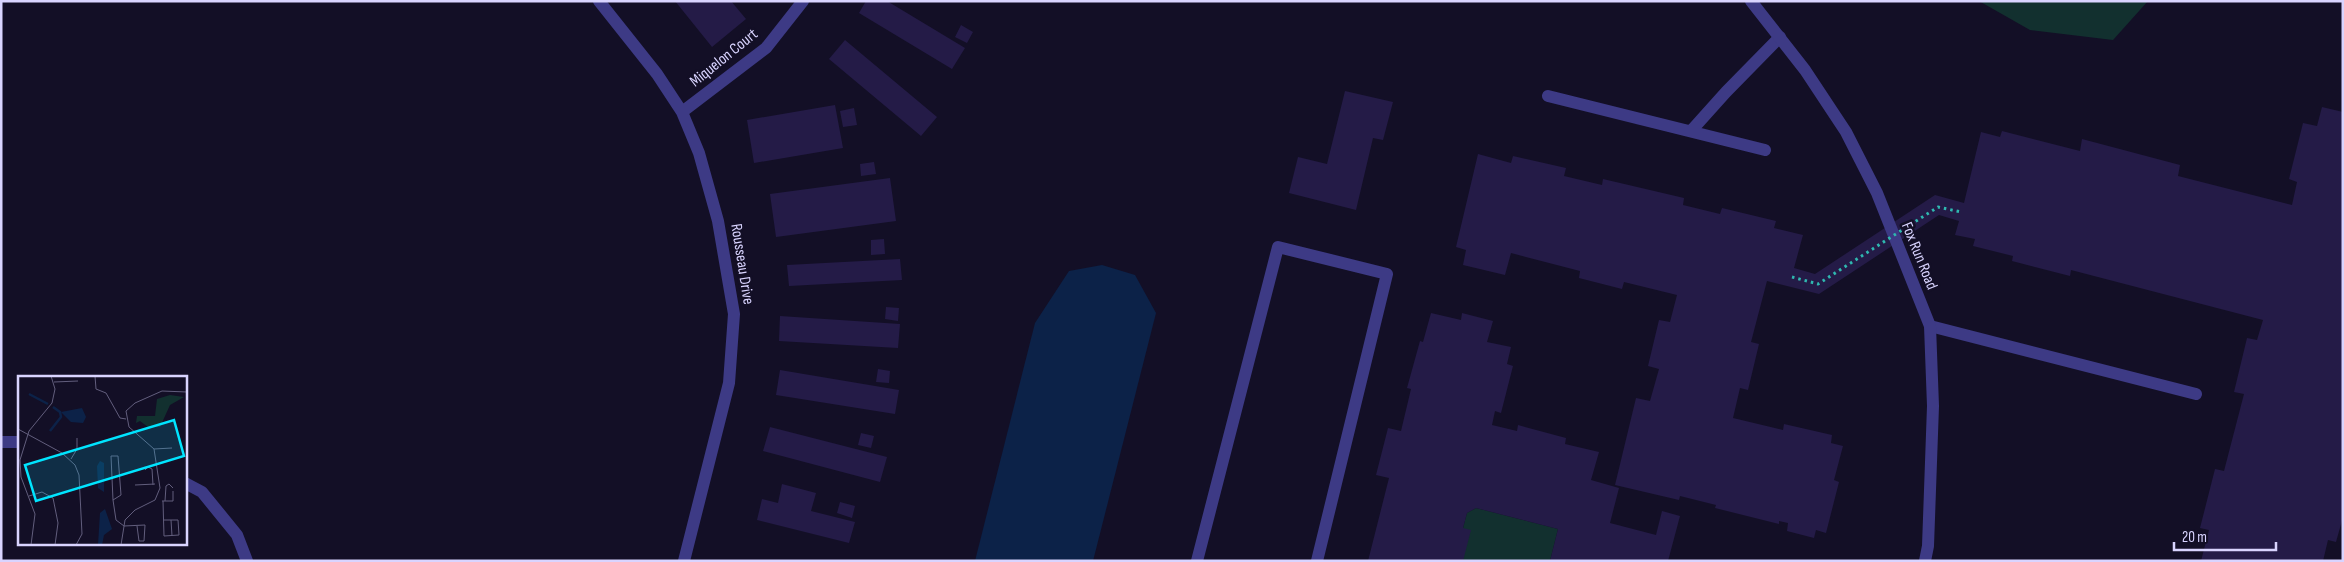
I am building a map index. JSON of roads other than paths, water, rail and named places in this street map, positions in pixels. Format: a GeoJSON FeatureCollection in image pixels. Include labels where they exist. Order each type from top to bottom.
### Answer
{"type":"FeatureCollection","features":[{"type":"Feature","properties":{"kind":"street","name":"Rousseau Drive"},"geometry":{"type":"LineString","coordinates":[[599,1],[657,74],[682,112],[699,153],[718,221],[734,314],[729,383],[684,561]]}},
{"type":"Feature","properties":{"kind":"street","name":"Miquelon Court"},"geometry":{"type":"LineString","coordinates":[[682,112],[766,48],[803,1]]}},
{"type":"Feature","properties":{"kind":"street","name":"Fox Run Road"},"geometry":{"type":"LineString","coordinates":[[1751,1],[1806,70],[1846,132],[1877,193],[1930,326],[1933,406],[1928,546],[1925,561]]}},
{"type":"Feature","properties":{"kind":"street"},"geometry":{"type":"LineString","coordinates":[[1691,131],[1780,37]]}},
{"type":"Feature","properties":{"kind":"street"},"geometry":{"type":"LineString","coordinates":[[1548,96],[1765,150]]}},
{"type":"Feature","properties":{"kind":"street"},"geometry":{"type":"LineString","coordinates":[[1197,561],[1278,247],[1387,274],[1317,561]]}},
{"type":"Feature","properties":{"kind":"street"},"geometry":{"type":"LineString","coordinates":[[1930,326],[2196,394]]}},
{"type":"Feature","properties":{"kind":"street"},"geometry":{"type":"LineString","coordinates":[[1,442],[18,442]]}},
{"type":"Feature","properties":{"kind":"street"},"geometry":{"type":"LineString","coordinates":[[186,484],[202,492],[237,535],[247,561]]}},
{"type":"Feature","properties":{"kind":"water"},"geometry":{"type":"Polygon","coordinates":[[[1102,265],[1135,275],[1156,313],[1093,561],[975,561],[1035,323],[1069,271],[1102,265]]]}}]}
